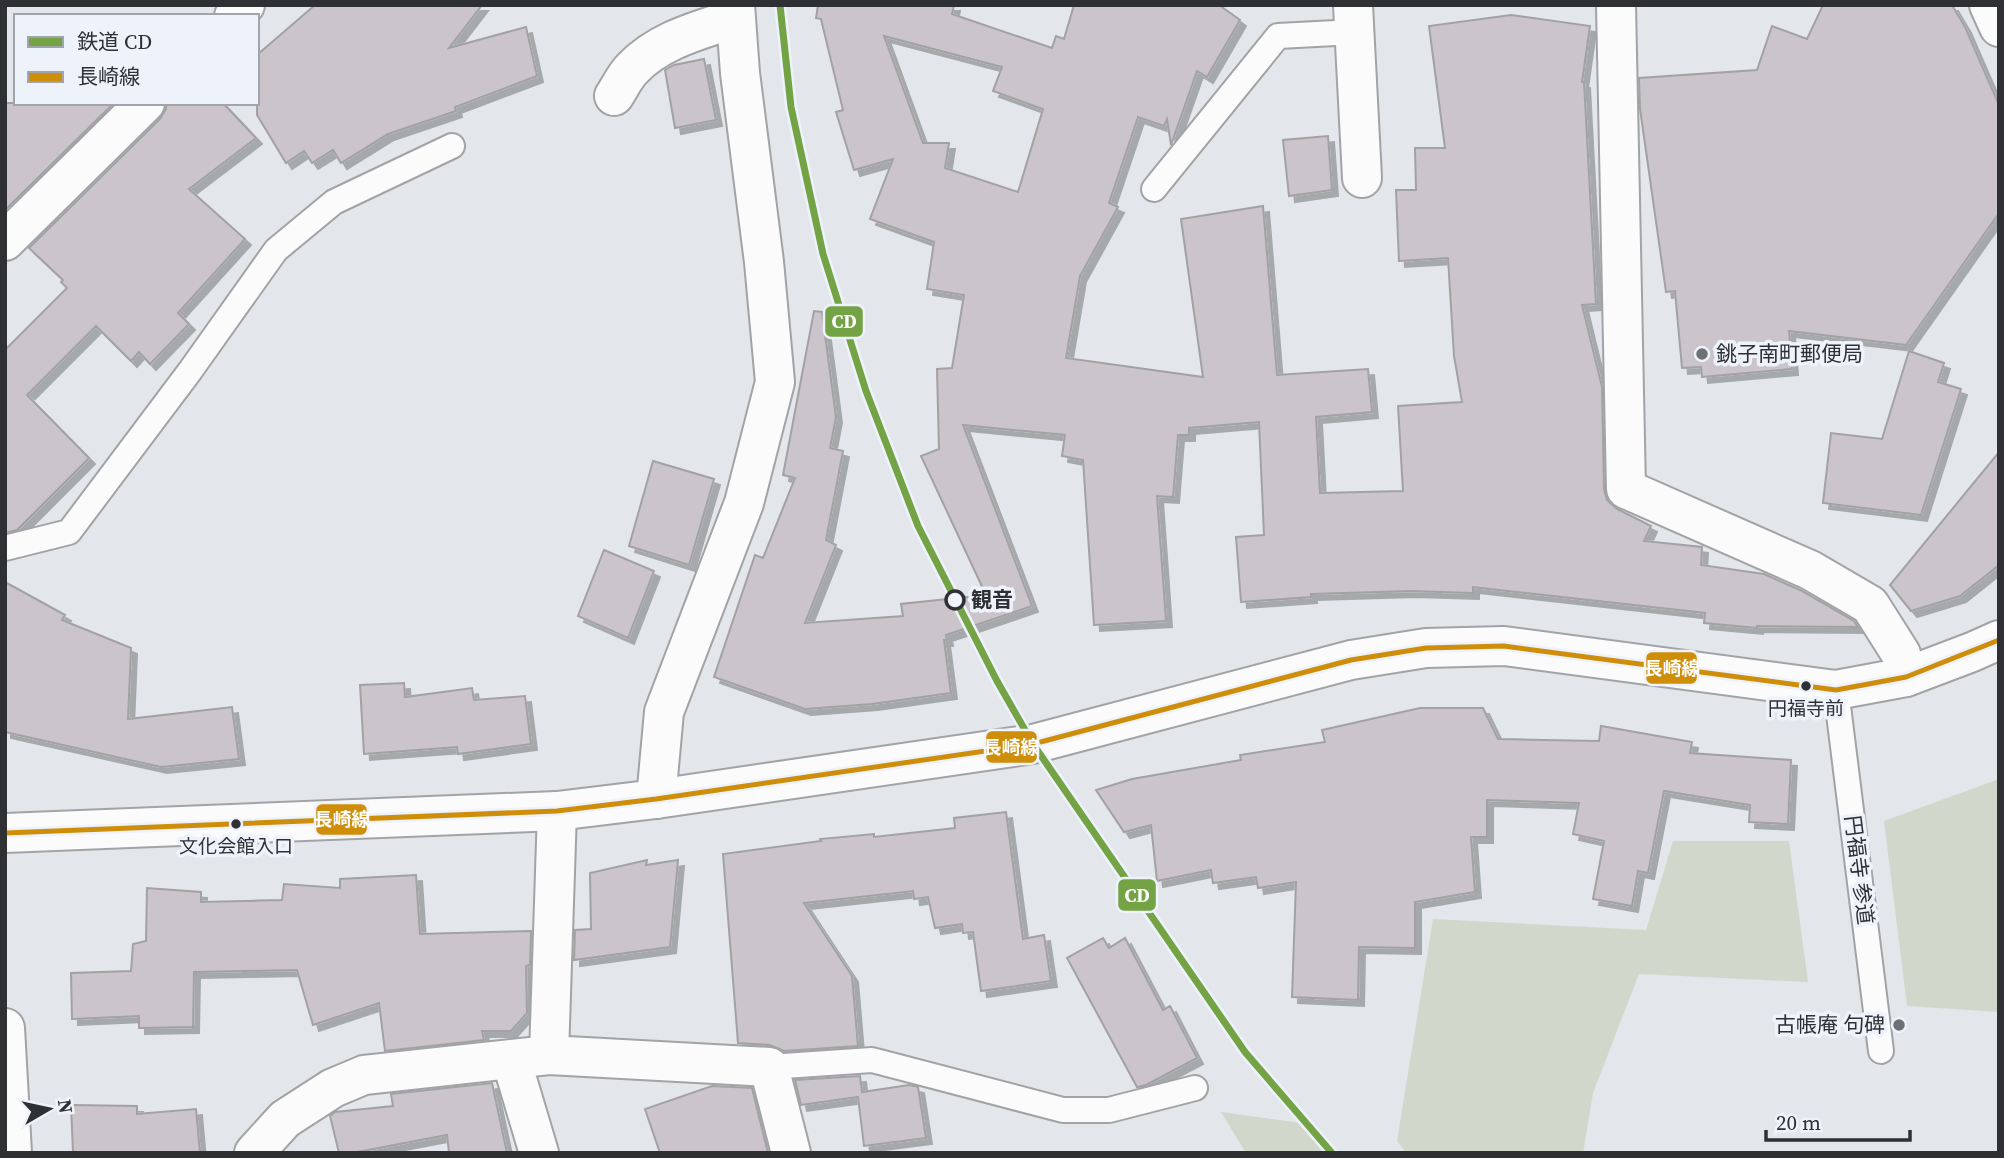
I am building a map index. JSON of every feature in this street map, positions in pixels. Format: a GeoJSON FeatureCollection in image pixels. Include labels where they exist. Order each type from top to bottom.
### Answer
{"type":"FeatureCollection","features":[{"type":"Feature","properties":{"kind":"street"},"geometry":{"type":"LineString","coordinates":[[1616,5],[1626,489],[1810,570],[1870,605],[1901,654],[1906,677]]}},
{"type":"Feature","properties":{"kind":"street"},"geometry":{"type":"LineString","coordinates":[[1989,5],[1999,27]]}},
{"type":"Feature","properties":{"kind":"street"},"geometry":{"type":"LineString","coordinates":[[614,96],[632,69],[658,49],[735,12],[775,382],[744,503],[664,712],[656,799]]}},
{"type":"Feature","properties":{"kind":"street"},"geometry":{"type":"LineString","coordinates":[[1354,19],[1362,178]]}},
{"type":"Feature","properties":{"kind":"street"},"geometry":{"type":"LineString","coordinates":[[5,242],[143,105]]}},
{"type":"Feature","properties":{"kind":"street"},"geometry":{"type":"LineString","coordinates":[[5,833],[557,811],[656,799],[1033,744],[1350,660],[1426,649],[1504,646],[1836,690],[1906,677],[1999,640]]}},
{"type":"Feature","properties":{"kind":"street"},"geometry":{"type":"LineString","coordinates":[[549,1055],[557,811]]}},
{"type":"Feature","properties":{"kind":"street"},"geometry":{"type":"LineString","coordinates":[[5,1028],[12,1153]]}},
{"type":"Feature","properties":{"kind":"street"},"geometry":{"type":"LineString","coordinates":[[254,1153],[285,1119],[333,1087],[364,1075],[549,1055],[769,1067],[791,1153]]}},
{"type":"Feature","properties":{"kind":"street"},"geometry":{"type":"LineString","coordinates":[[511,1059],[540,1153]]}},
{"type":"Feature","properties":{"kind":"lane"},"geometry":{"type":"LineString","coordinates":[[1154,189],[1278,36],[1354,19]]}},
{"type":"Feature","properties":{"kind":"lane"},"geometry":{"type":"LineString","coordinates":[[5,548],[69,532],[190,371],[276,250],[334,202],[452,146]]}},
{"type":"Feature","properties":{"kind":"lane","name":"円福寺 参道"},"geometry":{"type":"LineString","coordinates":[[1836,690],[1881,1051]]}},
{"type":"Feature","properties":{"kind":"lane"},"geometry":{"type":"LineString","coordinates":[[769,1067],[872,1059],[1063,1110],[1109,1110],[1195,1088]]}},
{"type":"Feature","properties":{"kind":"shaded area"},"geometry":{"type":"Polygon","coordinates":[[[1999,779],[1999,1012],[1907,1006],[1884,821],[1999,779]]]}},
{"type":"Feature","properties":{"kind":"shaded area"},"geometry":{"type":"Polygon","coordinates":[[[1673,841],[1789,841],[1808,982],[1639,974],[1593,1093],[1583,1153],[1406,1153],[1397,1141],[1433,919],[1646,930],[1673,841]]]}},
{"type":"Feature","properties":{"kind":"shaded area"},"geometry":{"type":"Polygon","coordinates":[[[1221,1112],[1309,1124],[1335,1153],[1246,1153],[1221,1112]]]}},
{"type":"Feature","properties":{"kind":"building"},"geometry":{"type":"Polygon","coordinates":[[[315,5],[482,5],[449,48],[526,27],[537,76],[455,107],[456,111],[388,134],[341,163],[333,150],[312,163],[304,151],[286,163],[257,115],[259,53],[315,5]]]}},
{"type":"Feature","properties":{"kind":"building"},"geometry":{"type":"Polygon","coordinates":[[[818,5],[954,5],[952,14],[1052,48],[1056,36],[1064,39],[1074,5],[1219,5],[1240,20],[1207,77],[1197,71],[1171,145],[1167,119],[1164,126],[1138,117],[1109,203],[1118,207],[1080,276],[1066,358],[1203,377],[1181,219],[1263,206],[1277,375],[1368,369],[1372,412],[1316,417],[1320,493],[1403,491],[1398,406],[1462,402],[1454,356],[1448,258],[1399,261],[1396,190],[1416,190],[1415,148],[1445,148],[1429,26],[1511,15],[1590,26],[1582,82],[1596,304],[1582,305],[1602,387],[1604,489],[1607,500],[1617,509],[1651,526],[1644,541],[1702,547],[1701,565],[1764,574],[1800,590],[1854,621],[1858,627],[1757,628],[1704,623],[1705,613],[1473,587],[1473,593],[1410,591],[1311,594],[1311,597],[1241,602],[1236,537],[1264,535],[1259,422],[1189,428],[1189,435],[1178,435],[1173,497],[1157,496],[1166,621],[1094,625],[1083,460],[1062,456],[1065,435],[963,425],[1032,606],[946,635],[947,640],[944,640],[951,693],[872,704],[805,709],[714,677],[755,555],[763,558],[795,478],[783,475],[814,311],[822,312],[836,417],[830,448],[843,451],[826,540],[836,545],[805,623],[903,616],[901,604],[986,595],[921,456],[939,449],[937,369],[952,368],[964,295],[927,289],[934,242],[870,219],[893,159],[854,170],[836,112],[843,110],[821,19],[816,18],[818,5]],[[884,36],[923,143],[949,143],[945,168],[1018,192],[1043,109],[993,91],[1002,67],[884,36]]]}},
{"type":"Feature","properties":{"kind":"building"},"geometry":{"type":"Polygon","coordinates":[[[1823,5],[1952,5],[1965,27],[1999,105],[1999,213],[1906,345],[1789,331],[1792,369],[1702,377],[1701,367],[1682,368],[1675,291],[1666,292],[1640,109],[1639,78],[1757,70],[1772,26],[1807,39],[1823,5]]]}},
{"type":"Feature","properties":{"kind":"building"},"geometry":{"type":"Polygon","coordinates":[[[704,59],[716,120],[675,128],[665,70],[674,65],[704,59]]]}},
{"type":"Feature","properties":{"kind":"building"},"geometry":{"type":"Polygon","coordinates":[[[5,103],[112,105],[5,210],[5,103]]]}},
{"type":"Feature","properties":{"kind":"building"},"geometry":{"type":"Polygon","coordinates":[[[166,105],[225,105],[256,138],[189,189],[245,239],[178,313],[189,324],[150,364],[139,352],[131,361],[96,326],[27,395],[89,458],[17,530],[5,533],[5,350],[67,288],[61,282],[63,280],[29,248],[160,119],[166,105]]]}},
{"type":"Feature","properties":{"kind":"building"},"geometry":{"type":"Polygon","coordinates":[[[1328,136],[1332,190],[1289,196],[1283,140],[1328,136]]]}},
{"type":"Feature","properties":{"kind":"building"},"geometry":{"type":"Polygon","coordinates":[[[1909,351],[1944,363],[1938,382],[1961,389],[1921,515],[1823,503],[1831,433],[1882,439],[1909,351]]]}},
{"type":"Feature","properties":{"kind":"building"},"geometry":{"type":"Polygon","coordinates":[[[1999,452],[1999,565],[1960,596],[1911,611],[1890,585],[1999,452]]]}},
{"type":"Feature","properties":{"kind":"building"},"geometry":{"type":"Polygon","coordinates":[[[653,461],[714,479],[689,565],[629,546],[653,461]]]}},
{"type":"Feature","properties":{"kind":"building"},"geometry":{"type":"Polygon","coordinates":[[[604,550],[654,571],[628,638],[578,616],[604,550]]]}},
{"type":"Feature","properties":{"kind":"building"},"geometry":{"type":"Polygon","coordinates":[[[5,582],[65,615],[62,620],[131,648],[128,719],[232,707],[239,759],[161,767],[5,732],[5,582]]]}},
{"type":"Feature","properties":{"kind":"building"},"geometry":{"type":"Polygon","coordinates":[[[404,683],[405,697],[472,688],[474,700],[525,696],[531,744],[458,754],[457,747],[364,754],[360,685],[404,683]]]}},
{"type":"Feature","properties":{"kind":"building"},"geometry":{"type":"Polygon","coordinates":[[[1420,708],[1483,708],[1498,739],[1599,741],[1601,726],[1692,742],[1690,753],[1791,760],[1788,824],[1749,822],[1750,805],[1664,791],[1648,873],[1638,871],[1632,906],[1593,899],[1604,841],[1573,834],[1579,803],[1487,800],[1487,837],[1471,837],[1475,892],[1415,902],[1415,948],[1359,947],[1358,1000],[1292,997],[1296,882],[1258,888],[1256,877],[1213,883],[1211,870],[1157,881],[1151,825],[1124,832],[1096,790],[1132,779],[1241,760],[1240,755],[1325,742],[1322,730],[1420,708]]]}},
{"type":"Feature","properties":{"kind":"building"},"geometry":{"type":"Polygon","coordinates":[[[1006,812],[1023,939],[1044,935],[1051,981],[981,991],[973,932],[963,933],[962,924],[935,928],[928,897],[914,899],[913,891],[804,903],[852,976],[858,1046],[784,1051],[770,1045],[738,1043],[723,854],[821,841],[820,839],[874,834],[874,837],[955,828],[954,818],[1006,812]]]}},
{"type":"Feature","properties":{"kind":"building"},"geometry":{"type":"Polygon","coordinates":[[[647,860],[646,865],[678,860],[670,947],[574,960],[575,930],[591,929],[590,873],[647,860]]]}},
{"type":"Feature","properties":{"kind":"building"},"geometry":{"type":"Polygon","coordinates":[[[416,875],[420,934],[531,931],[530,965],[526,966],[527,1013],[511,1031],[482,1031],[484,1040],[385,1051],[379,1003],[313,1025],[297,970],[194,972],[193,1027],[139,1028],[139,1016],[72,1019],[71,973],[131,971],[133,944],[146,941],[147,888],[201,892],[201,902],[282,900],[284,884],[340,888],[340,879],[416,875]]]}},
{"type":"Feature","properties":{"kind":"building"},"geometry":{"type":"Polygon","coordinates":[[[1103,938],[1109,948],[1125,938],[1163,1010],[1170,1006],[1197,1058],[1146,1085],[1137,1087],[1067,958],[1103,938]]]}},
{"type":"Feature","properties":{"kind":"building"},"geometry":{"type":"Polygon","coordinates":[[[860,1076],[862,1092],[909,1085],[918,1087],[926,1138],[864,1146],[858,1097],[801,1105],[795,1080],[860,1076]]]}},
{"type":"Feature","properties":{"kind":"building"},"geometry":{"type":"Polygon","coordinates":[[[492,1083],[507,1153],[449,1153],[447,1135],[352,1153],[339,1153],[330,1116],[335,1112],[393,1106],[391,1094],[492,1083]]]}},
{"type":"Feature","properties":{"kind":"building"},"geometry":{"type":"Polygon","coordinates":[[[712,1086],[752,1088],[768,1153],[660,1153],[645,1109],[712,1086]]]}},
{"type":"Feature","properties":{"kind":"building"},"geometry":{"type":"Polygon","coordinates":[[[71,1105],[137,1106],[137,1114],[196,1109],[200,1153],[73,1153],[71,1105]]]}},
{"type":"Feature","properties":{"kind":"rail line","name":"CD"},"geometry":{"type":"LineString","coordinates":[[780,5],[791,107],[823,254],[866,391],[918,526],[997,681],[1033,744],[1245,1052],[1332,1153]]}},
{"type":"Feature","properties":{"kind":"transit line","name":"長崎線"},"geometry":{"type":"LineString","coordinates":[[5,833],[557,811],[656,799],[1033,744],[1351,660],[1426,648],[1504,646],[1836,690],[1906,677],[1999,640]]}},
{"type":"Feature","properties":{"kind":"place","name":"銚子南町郵便局"},"geometry":{"type":"Point","coordinates":[1702,354]}},
{"type":"Feature","properties":{"kind":"place","name":"観音"},"geometry":{"type":"Point","coordinates":[955,600]}},
{"type":"Feature","properties":{"kind":"place","name":"円福寺前"},"geometry":{"type":"Point","coordinates":[1806,686]}},
{"type":"Feature","properties":{"kind":"place","name":"文化会館入口"},"geometry":{"type":"Point","coordinates":[236,824]}},
{"type":"Feature","properties":{"kind":"place","name":"古帳庵 句碑"},"geometry":{"type":"Point","coordinates":[1899,1025]}}]}
